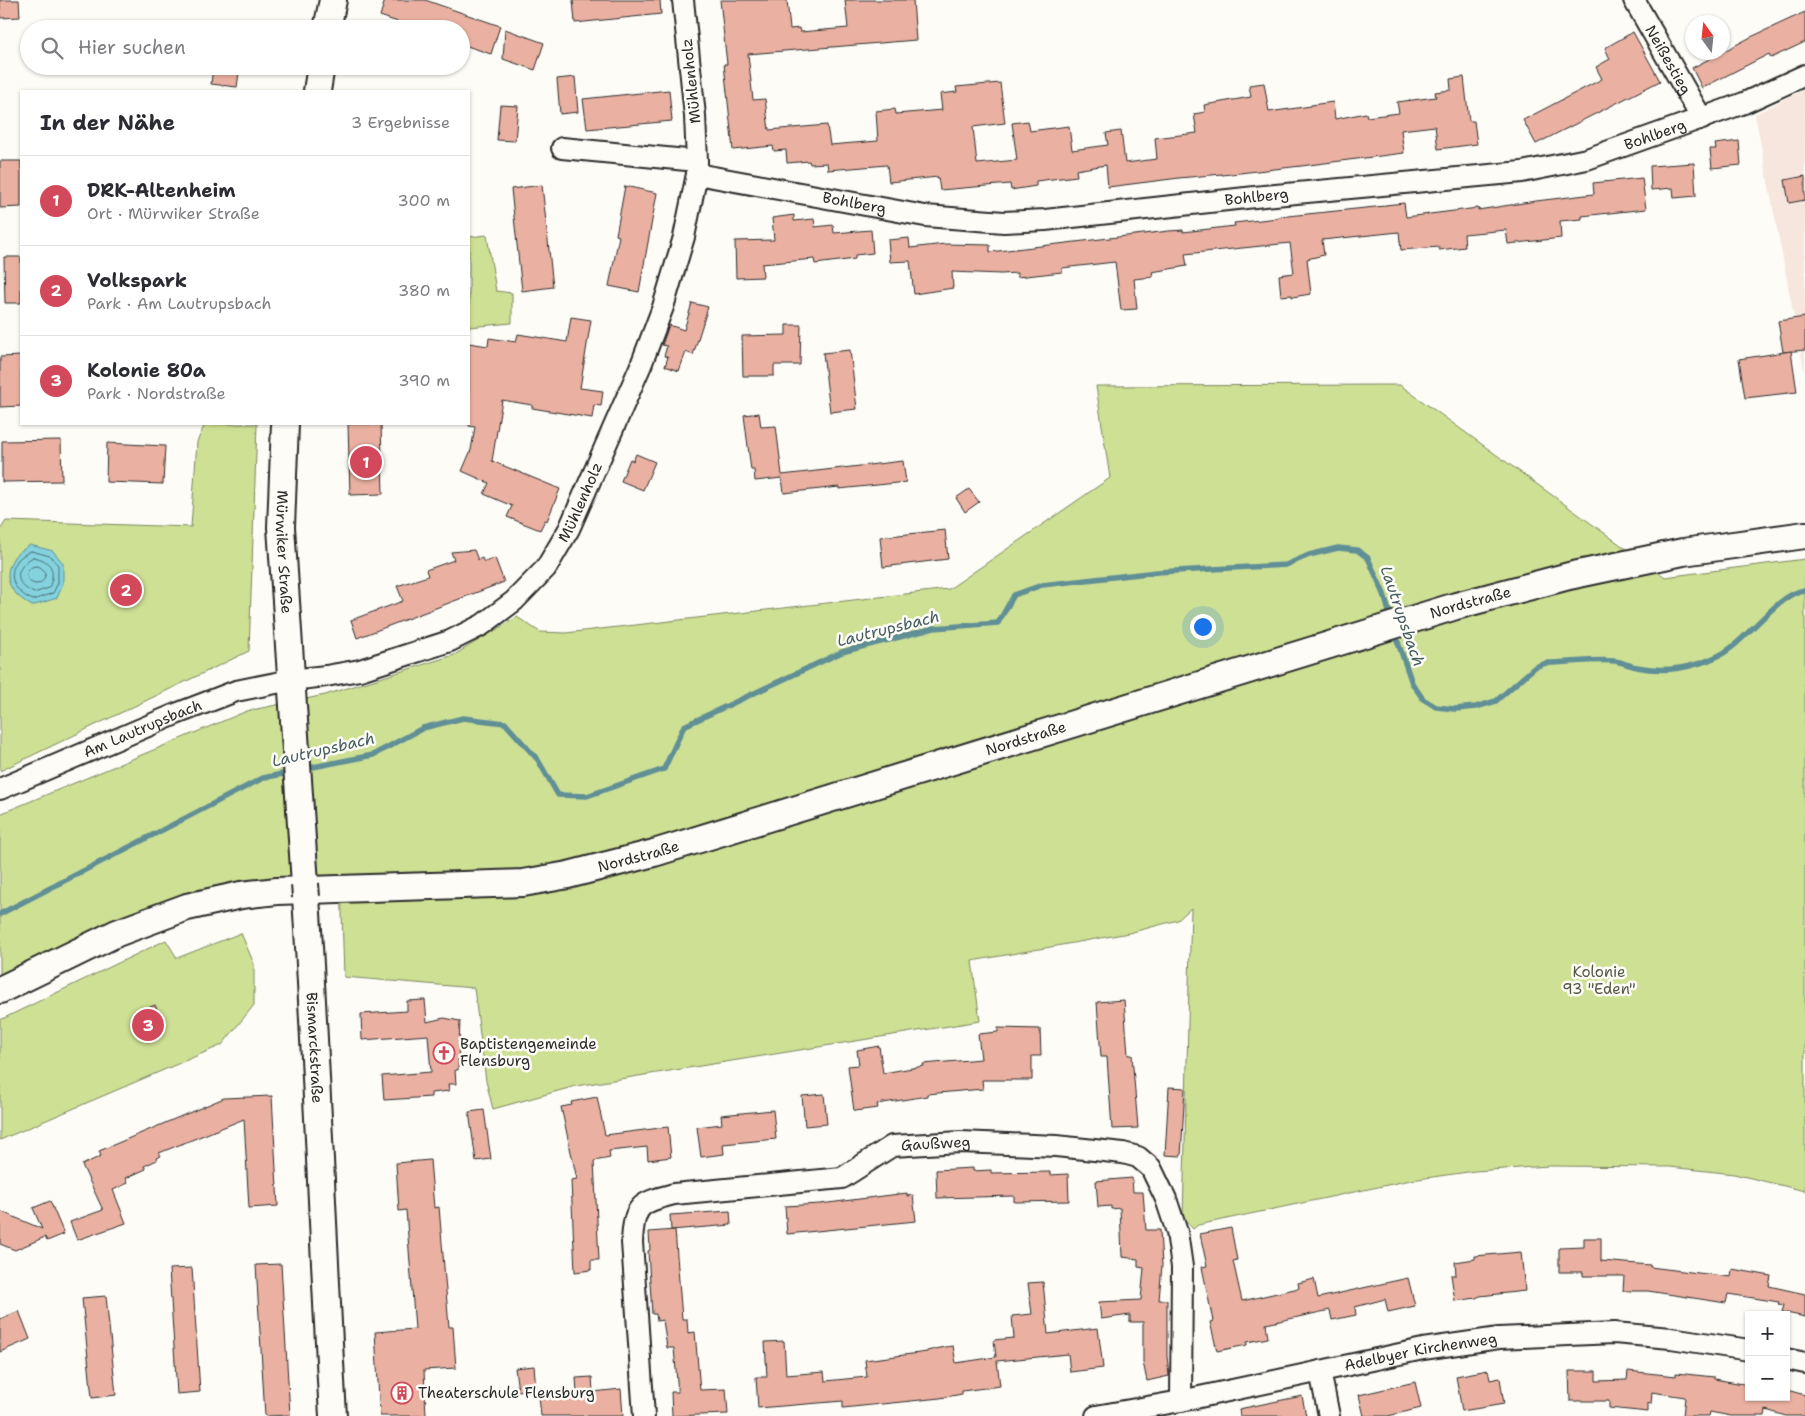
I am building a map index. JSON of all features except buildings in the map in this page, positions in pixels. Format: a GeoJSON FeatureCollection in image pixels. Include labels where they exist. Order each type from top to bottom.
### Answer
{"type":"FeatureCollection","features":[{"type":"Feature","properties":{"kind":"main road"},"geometry":{"type":"LineString","coordinates":[[329,20],[333,0]]}},
{"type":"Feature","properties":{"kind":"main road"},"geometry":{"type":"LineString","coordinates":[[317,90],[320,75]]}},
{"type":"Feature","properties":{"kind":"main road","name":"Mürwiker Straße"},"geometry":{"type":"LineString","coordinates":[[285,425],[281,527],[291,680]]}},
{"type":"Feature","properties":{"kind":"main road","name":"Nordstraße"},"geometry":{"type":"LineString","coordinates":[[0,990],[117,933],[187,907],[241,895],[277,891],[523,883],[568,875],[654,853],[1456,606],[1569,576],[1683,552],[1805,534]]}},
{"type":"Feature","properties":{"kind":"main road","name":"Bismarckstraße"},"geometry":{"type":"LineString","coordinates":[[291,680],[313,1012],[333,1416]]}},
{"type":"Feature","properties":{"kind":"street","name":"Mühlenholz"},"geometry":{"type":"LineString","coordinates":[[291,680],[360,670],[450,641],[482,625],[514,601],[546,568],[569,528],[637,374],[663,307],[684,237],[697,168],[695,116],[683,0]]}},
{"type":"Feature","properties":{"kind":"street","name":"Neißestieg"},"geometry":{"type":"LineString","coordinates":[[1634,0],[1702,119]]}},
{"type":"Feature","properties":{"kind":"street","name":"Bohlberg"},"geometry":{"type":"LineString","coordinates":[[697,168],[925,216],[1004,222],[1045,220],[1274,195],[1522,172],[1587,159],[1744,103],[1805,75]]}},
{"type":"Feature","properties":{"kind":"street"},"geometry":{"type":"LineString","coordinates":[[562,148],[697,168]]}},
{"type":"Feature","properties":{"kind":"street","name":"Am Lautrupsbach"},"geometry":{"type":"LineString","coordinates":[[0,789],[176,714],[236,691],[291,680]]}},
{"type":"Feature","properties":{"kind":"street","name":"Gaußweg"},"geometry":{"type":"LineString","coordinates":[[644,1416],[632,1242],[633,1222],[639,1207],[651,1200],[674,1194],[842,1178],[892,1146],[961,1142],[1056,1146],[1123,1153],[1138,1157],[1152,1168],[1166,1198],[1177,1232],[1182,1267],[1181,1400]]}},
{"type":"Feature","properties":{"kind":"street","name":"Adelbyer Kirchenweg"},"geometry":{"type":"LineString","coordinates":[[1096,1416],[1468,1342],[1553,1334],[1624,1334],[1671,1338],[1745,1349]]}},
{"type":"Feature","properties":{"kind":"street"},"geometry":{"type":"LineString","coordinates":[[1790,1360],[1805,1363]]}},
{"type":"Feature","properties":{"kind":"street"},"geometry":{"type":"LineString","coordinates":[[1320,1371],[1329,1416]]}},
{"type":"Feature","properties":{"kind":"shaded area"},"geometry":{"type":"Polygon","coordinates":[[[1805,89],[1805,374],[1755,114],[1805,89]]]}},
{"type":"Feature","properties":{"kind":"green space"},"geometry":{"type":"Polygon","coordinates":[[[487,235],[496,291],[512,293],[512,323],[470,327],[470,237],[487,235]]]}},
{"type":"Feature","properties":{"kind":"green space","name":"Lautrupsbach"},"geometry":{"type":"Polygon","coordinates":[[[1400,385],[1665,577],[1805,559],[1805,1191],[1734,1174],[1670,1167],[1549,1166],[1475,1171],[1411,1180],[1198,1225],[1193,1229],[1183,1218],[1191,908],[1178,920],[1129,933],[972,961],[980,1021],[576,1086],[493,1109],[486,1081],[474,988],[344,977],[341,881],[214,886],[116,918],[0,977],[0,814],[247,711],[325,695],[454,655],[517,617],[540,632],[566,633],[949,589],[1110,478],[1096,386],[1400,385]]]}},
{"type":"Feature","properties":{"kind":"green space"},"geometry":{"type":"Polygon","coordinates":[[[205,425],[257,425],[249,651],[0,771],[0,530],[6,521],[191,527],[197,442],[205,425]]]}},
{"type":"Feature","properties":{"kind":"green space"},"geometry":{"type":"Polygon","coordinates":[[[241,933],[254,964],[254,1005],[222,1045],[0,1140],[0,1020],[166,940],[177,958],[241,933]]]}},
{"type":"Feature","properties":{"kind":"water"},"geometry":{"type":"Polygon","coordinates":[[[30,545],[53,551],[63,563],[63,584],[57,598],[32,606],[19,597],[10,586],[8,579],[10,565],[14,557],[30,545]]]}},
{"type":"Feature","properties":{"kind":"waterway","name":"Lautrupsbach"},"geometry":{"type":"LineString","coordinates":[[303,769],[373,755],[423,728],[463,718],[505,723],[538,760],[558,795],[587,796],[664,769],[684,726],[842,652],[934,628],[998,623],[1014,595],[1042,585],[1157,572],[1286,565],[1309,555],[1338,548],[1357,550],[1368,558],[1384,594],[1391,619]]}},
{"type":"Feature","properties":{"kind":"waterway","name":"Lautrupsbach"},"geometry":{"type":"LineString","coordinates":[[1394,631],[1412,683],[1423,699],[1436,707],[1455,709],[1476,707],[1496,701],[1535,667],[1546,663],[1607,661],[1658,670],[1699,664],[1729,650],[1784,600],[1794,593],[1805,590]]}},
{"type":"Feature","properties":{"kind":"waterway","name":"Lautrupsbach"},"geometry":{"type":"LineString","coordinates":[[0,914],[263,778],[292,772]]}},
{"type":"Feature","properties":{"kind":"place","name":"DRK-Altenheim"},"geometry":{"type":"Point","coordinates":[366,462]}},
{"type":"Feature","properties":{"kind":"place","name":"Volkspark"},"geometry":{"type":"Point","coordinates":[126,590]}},
{"type":"Feature","properties":{"kind":"place","name":"Kolonie 80a"},"geometry":{"type":"Point","coordinates":[148,1025]}},
{"type":"Feature","properties":{"kind":"place","name":"Baptistengemeinde Flensburg"},"geometry":{"type":"Point","coordinates":[444,1053]}},
{"type":"Feature","properties":{"kind":"place","name":"Theaterschule Flensburg"},"geometry":{"type":"Point","coordinates":[402,1393]}},
{"type":"Feature","properties":{"kind":"park label","name":"Kolonie 93 \"Eden\""},"geometry":{"type":"Point","coordinates":[1599,980]}}]}
